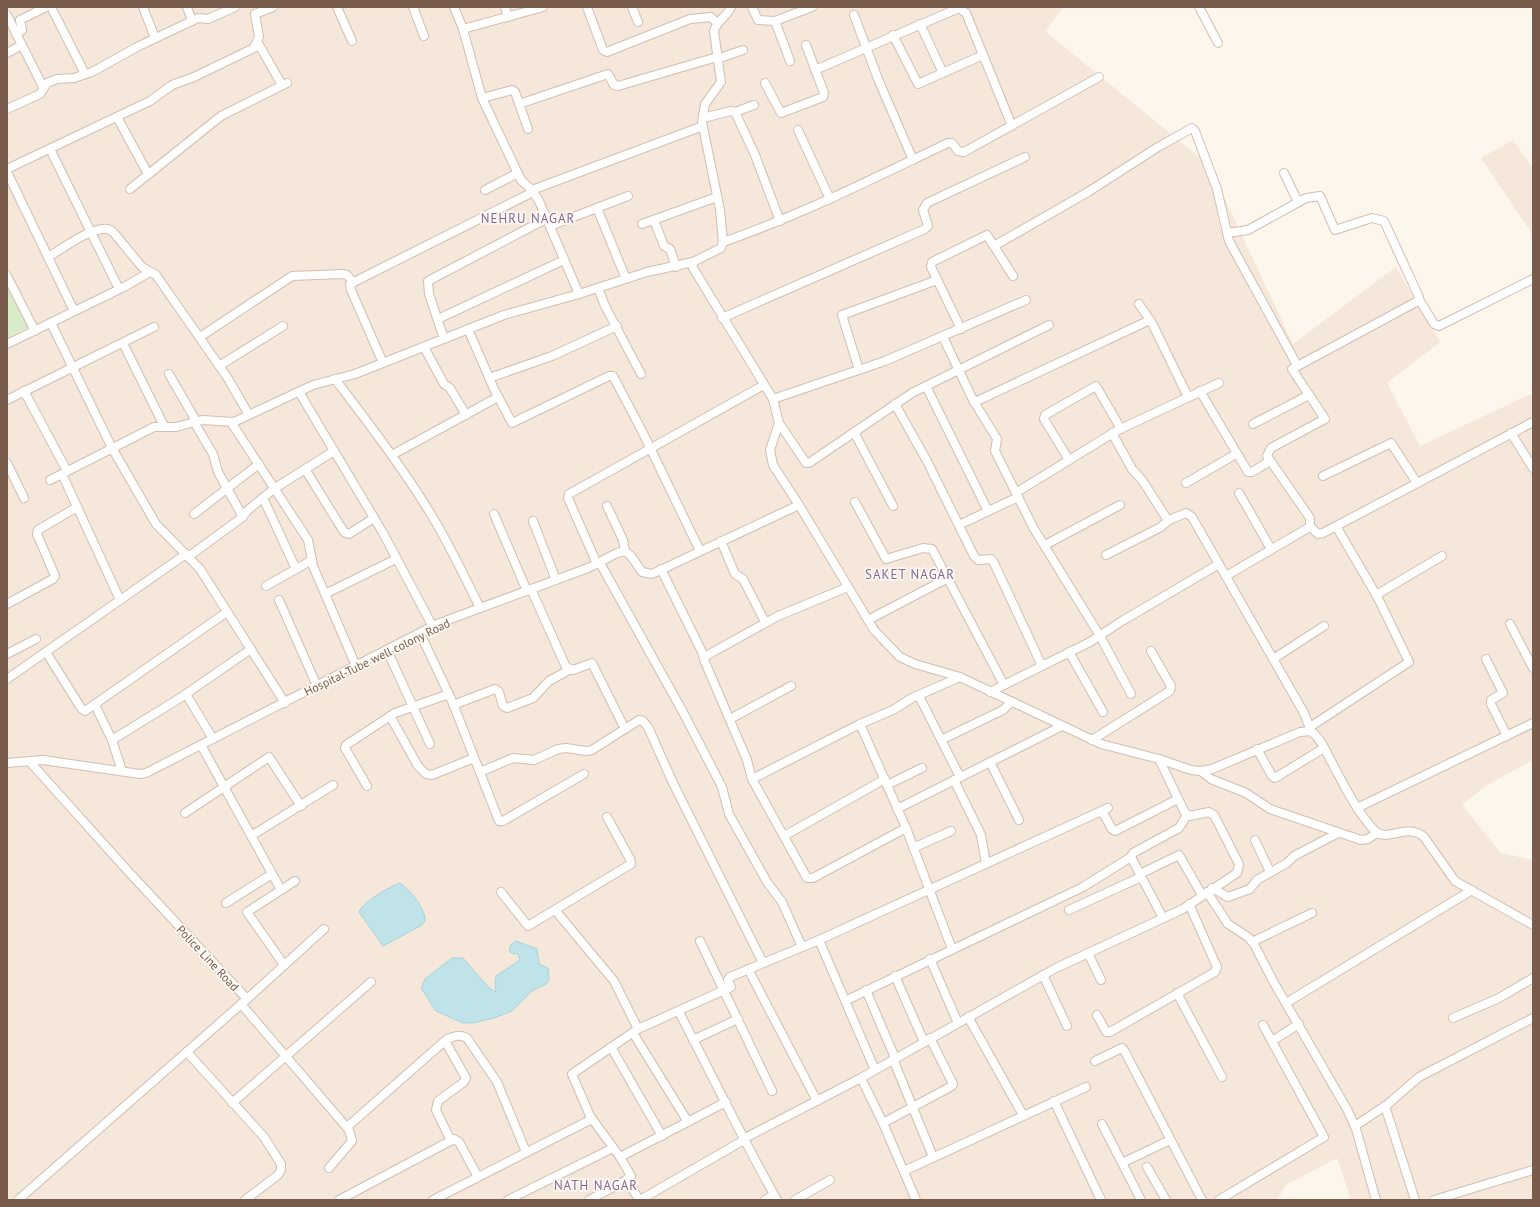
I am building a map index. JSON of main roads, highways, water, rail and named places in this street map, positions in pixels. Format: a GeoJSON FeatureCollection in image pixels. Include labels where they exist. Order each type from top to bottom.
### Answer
{"type":"FeatureCollection","features":[{"type":"Feature","properties":{"kind":"water"},"geometry":{"type":"Polygon","coordinates":[[[400,883],[417,900],[425,916],[425,921],[422,925],[383,946],[359,912],[371,899],[400,883]]]}},
{"type":"Feature","properties":{"kind":"water"},"geometry":{"type":"Polygon","coordinates":[[[516,941],[537,949],[539,964],[548,968],[549,980],[546,984],[532,991],[512,1011],[494,1018],[473,1023],[463,1023],[436,1011],[421,988],[425,979],[452,958],[463,958],[489,988],[496,992],[496,976],[520,960],[518,954],[511,953],[509,950],[511,945],[516,941]]]}},
{"type":"Feature","properties":{"kind":"district","name":"NEHRU NAGAR"},"geometry":{"type":"Point","coordinates":[528,218]}},
{"type":"Feature","properties":{"kind":"district","name":"SAKET NAGAR"},"geometry":{"type":"Point","coordinates":[910,574]}},
{"type":"Feature","properties":{"kind":"district","name":"NATH NAGAR"},"geometry":{"type":"Point","coordinates":[596,1185]}}]}
